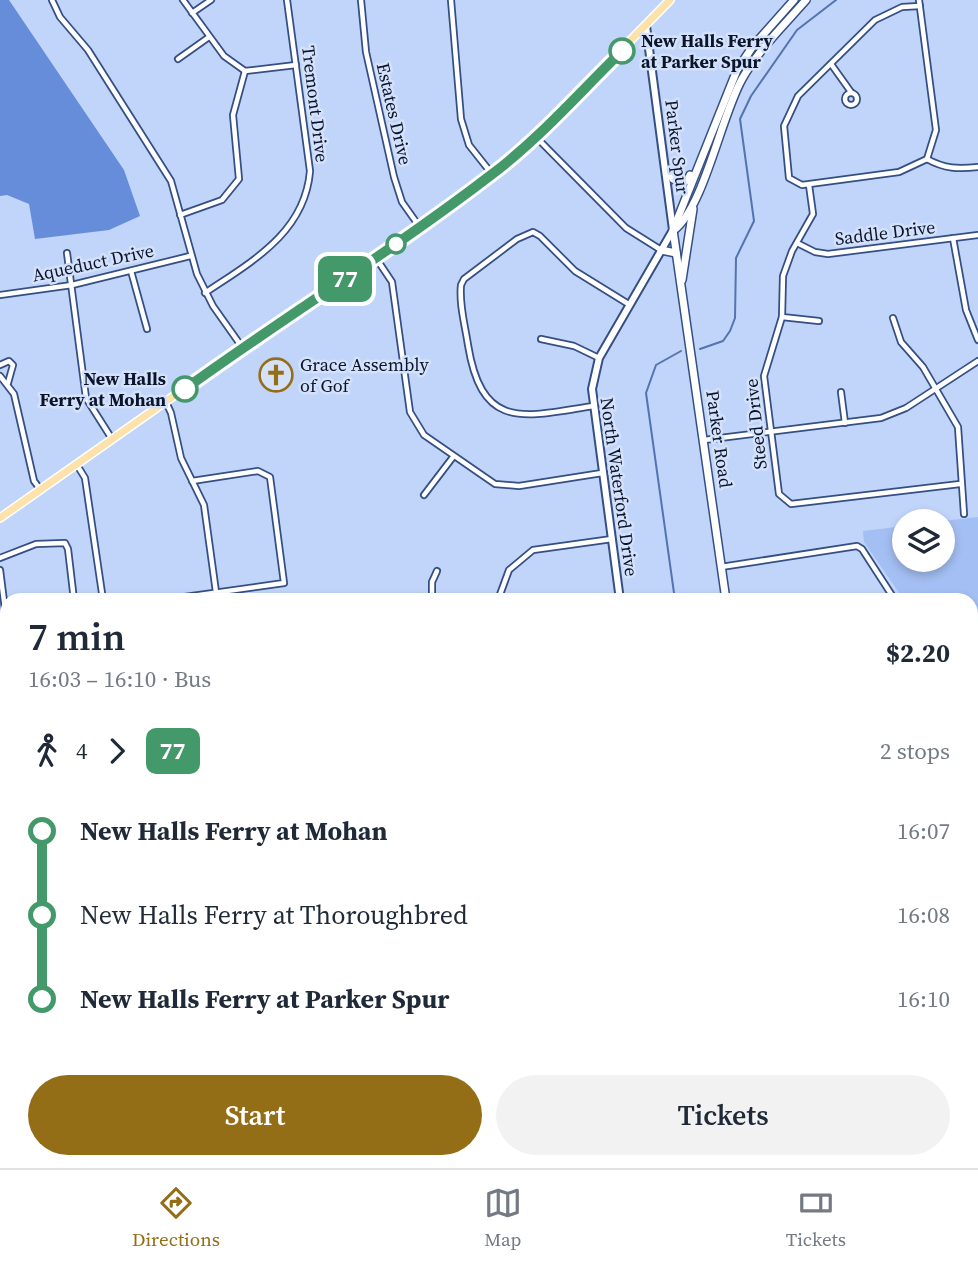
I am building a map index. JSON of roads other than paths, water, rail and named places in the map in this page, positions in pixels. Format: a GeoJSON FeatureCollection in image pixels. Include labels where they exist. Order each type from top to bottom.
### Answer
{"type":"FeatureCollection","features":[{"type":"Feature","properties":{"kind":"main road"},"geometry":{"type":"LineString","coordinates":[[0,518],[242,348],[376,258],[492,174],[536,137],[670,0]]}},
{"type":"Feature","properties":{"kind":"main road","name":"Parker Road"},"geometry":{"type":"LineString","coordinates":[[725,593],[673,230],[737,70],[753,46],[794,0]]}},
{"type":"Feature","properties":{"kind":"main road","name":"Parker Road"},"geometry":{"type":"LineString","coordinates":[[673,230],[684,219],[699,188],[742,79],[766,45],[806,0]]}},
{"type":"Feature","properties":{"kind":"main road"},"geometry":{"type":"LineString","coordinates":[[667,170],[673,180],[680,183],[688,180],[705,146]]}},
{"type":"Feature","properties":{"kind":"main road","name":"Parker Road"},"geometry":{"type":"LineString","coordinates":[[681,283],[699,188]]}},
{"type":"Feature","properties":{"kind":"main road"},"geometry":{"type":"LineString","coordinates":[[661,250],[676,253]]}},
{"type":"Feature","properties":{"kind":"street"},"geometry":{"type":"LineString","coordinates":[[52,0],[60,17],[88,50],[162,165],[170,181],[190,256],[205,293],[242,348]]}},
{"type":"Feature","properties":{"kind":"street"},"geometry":{"type":"LineString","coordinates":[[183,0],[224,56],[245,71],[296,65]]}},
{"type":"Feature","properties":{"kind":"street"},"geometry":{"type":"LineString","coordinates":[[192,13],[211,0]]}},
{"type":"Feature","properties":{"kind":"street","name":"Tremont Drive"},"geometry":{"type":"LineString","coordinates":[[205,293],[267,251],[285,234],[305,198],[310,172],[287,0]]}},
{"type":"Feature","properties":{"kind":"street","name":"Estates Drive"},"geometry":{"type":"LineString","coordinates":[[361,0],[366,52],[394,177],[402,202],[419,227]]}},
{"type":"Feature","properties":{"kind":"street"},"geometry":{"type":"LineString","coordinates":[[451,0],[461,119],[470,145],[492,174]]}},
{"type":"Feature","properties":{"kind":"street"},"geometry":{"type":"LineString","coordinates":[[920,3],[936,130],[927,159],[898,173],[809,185],[795,184],[789,178],[785,126],[798,96],[831,64],[875,20],[920,3]]}},
{"type":"Feature","properties":{"kind":"street","name":"Parker Spur"},"geometry":{"type":"LineString","coordinates":[[646,26],[673,230]]}},
{"type":"Feature","properties":{"kind":"street"},"geometry":{"type":"LineString","coordinates":[[178,59],[209,37]]}},
{"type":"Feature","properties":{"kind":"street"},"geometry":{"type":"LineString","coordinates":[[831,64],[851,92]]}},
{"type":"Feature","properties":{"kind":"street"},"geometry":{"type":"LineString","coordinates":[[180,215],[222,200],[239,179],[233,115],[245,71]]}},
{"type":"Feature","properties":{"kind":"street"},"geometry":{"type":"LineString","coordinates":[[536,137],[626,228],[661,250]]}},
{"type":"Feature","properties":{"kind":"street"},"geometry":{"type":"LineString","coordinates":[[927,159],[942,167],[978,167]]}},
{"type":"Feature","properties":{"kind":"street","name":"Steed Drive"},"geometry":{"type":"LineString","coordinates":[[809,185],[813,214],[783,276],[782,317],[764,376],[777,491],[784,501],[791,504],[960,484]]}},
{"type":"Feature","properties":{"kind":"street","name":"North Waterford Drive"},"geometry":{"type":"LineString","coordinates":[[619,593],[592,389],[599,358],[673,230]]}},
{"type":"Feature","properties":{"kind":"street"},"geometry":{"type":"LineString","coordinates":[[593,406],[523,416],[503,410],[485,396],[472,373],[460,295],[464,279],[517,239],[537,233],[575,271],[630,305]]}},
{"type":"Feature","properties":{"kind":"street","name":"Saddle Drive"},"geometry":{"type":"LineString","coordinates":[[797,243],[816,252],[828,254],[978,235]]}},
{"type":"Feature","properties":{"kind":"street"},"geometry":{"type":"LineString","coordinates":[[953,238],[966,310],[978,340]]}},
{"type":"Feature","properties":{"kind":"street"},"geometry":{"type":"LineString","coordinates":[[67,253],[86,397],[113,439]]}},
{"type":"Feature","properties":{"kind":"street","name":"Aqueduct Drive"},"geometry":{"type":"LineString","coordinates":[[0,295],[72,285],[190,256]]}},
{"type":"Feature","properties":{"kind":"street"},"geometry":{"type":"LineString","coordinates":[[376,258],[389,276],[394,291],[410,412],[424,435],[486,481],[505,485],[602,473]]}},
{"type":"Feature","properties":{"kind":"street"},"geometry":{"type":"LineString","coordinates":[[131,271],[147,329]]}},
{"type":"Feature","properties":{"kind":"street"},"geometry":{"type":"LineString","coordinates":[[782,317],[819,321]]}},
{"type":"Feature","properties":{"kind":"street"},"geometry":{"type":"LineString","coordinates":[[894,318],[901,342],[923,368],[958,428],[964,514]]}},
{"type":"Feature","properties":{"kind":"street"},"geometry":{"type":"LineString","coordinates":[[541,339],[574,346],[599,358]]}},
{"type":"Feature","properties":{"kind":"street"},"geometry":{"type":"LineString","coordinates":[[0,365],[9,361],[13,365],[8,383]]}},
{"type":"Feature","properties":{"kind":"street"},"geometry":{"type":"LineString","coordinates":[[704,440],[881,418],[906,408],[978,361]]}},
{"type":"Feature","properties":{"kind":"street"},"geometry":{"type":"LineString","coordinates":[[0,376],[14,394],[34,481],[40,490]]}},
{"type":"Feature","properties":{"kind":"street"},"geometry":{"type":"LineString","coordinates":[[841,392],[845,423]]}},
{"type":"Feature","properties":{"kind":"street"},"geometry":{"type":"LineString","coordinates":[[166,402],[181,458],[192,481],[204,505],[216,593],[284,583],[270,477],[258,471],[192,481]]}},
{"type":"Feature","properties":{"kind":"street"},"geometry":{"type":"LineString","coordinates":[[424,495],[453,457]]}},
{"type":"Feature","properties":{"kind":"street"},"geometry":{"type":"LineString","coordinates":[[77,465],[85,478],[102,593]]}},
{"type":"Feature","properties":{"kind":"street"},"geometry":{"type":"LineString","coordinates":[[501,593],[509,570],[533,550],[612,540]]}},
{"type":"Feature","properties":{"kind":"street"},"geometry":{"type":"LineString","coordinates":[[0,558],[36,544],[65,543],[74,593]]}},
{"type":"Feature","properties":{"kind":"street"},"geometry":{"type":"LineString","coordinates":[[721,567],[857,546],[862,549],[890,593]]}},
{"type":"Feature","properties":{"kind":"street"},"geometry":{"type":"LineString","coordinates":[[0,570],[1,580]]}},
{"type":"Feature","properties":{"kind":"street"},"geometry":{"type":"LineString","coordinates":[[432,593],[432,582],[437,571]]}},
{"type":"Feature","properties":{"kind":"waterway"},"geometry":{"type":"LineString","coordinates":[[700,349],[723,341],[730,331],[735,318],[736,258],[754,221],[740,119],[751,96],[797,30],[836,0]]}},
{"type":"Feature","properties":{"kind":"waterway"},"geometry":{"type":"LineString","coordinates":[[674,593],[646,393],[656,365],[681,351]]}},
{"type":"Feature","properties":{"kind":"place","name":"New Halls Ferry at Parker Spur"},"geometry":{"type":"Point","coordinates":[622,51]}},
{"type":"Feature","properties":{"kind":"place","name":"Grace Assembly of Gof"},"geometry":{"type":"Point","coordinates":[276,375]}},
{"type":"Feature","properties":{"kind":"place","name":"New Halls Ferry at Mohan"},"geometry":{"type":"Point","coordinates":[185,389]}}]}
